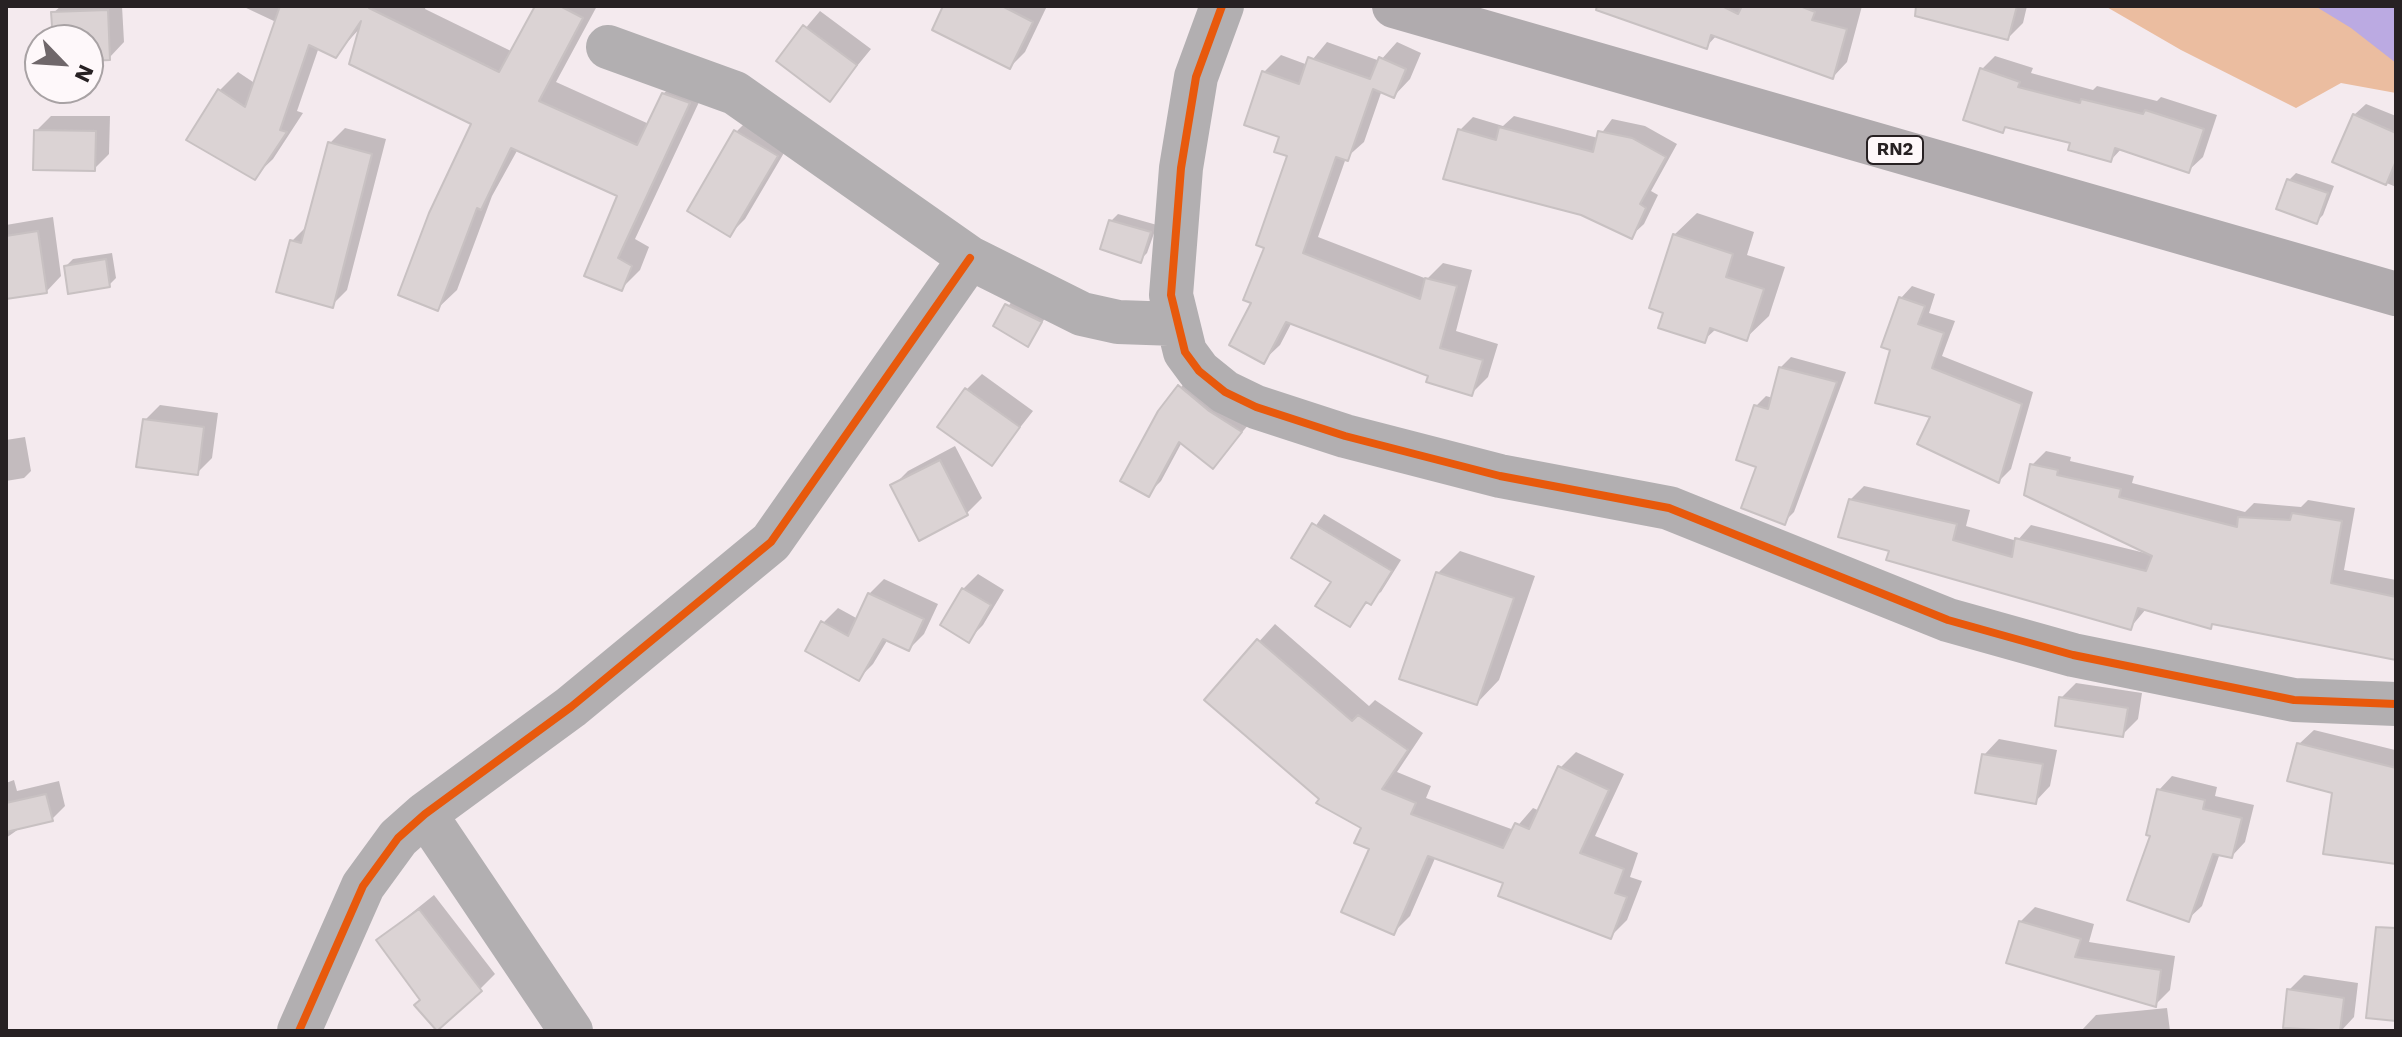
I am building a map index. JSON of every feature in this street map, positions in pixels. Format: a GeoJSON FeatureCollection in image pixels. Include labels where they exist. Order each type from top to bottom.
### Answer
{"type":"FeatureCollection","features":[{"type":"Feature","properties":{"kind":"highway","name":"RN2"},"geometry":{"type":"LineString","coordinates":[[1394,6],[2396,294]]}},
{"type":"Feature","properties":{"kind":"street"},"geometry":{"type":"LineString","coordinates":[[1222,6],[1196,77],[1181,168],[1171,295],[1185,352],[1199,371],[1225,392],[1256,407],[1345,436],[1500,476],[1669,508],[1948,620],[2073,655],[2294,700],[2396,704]]}},
{"type":"Feature","properties":{"kind":"street"},"geometry":{"type":"LineString","coordinates":[[608,47],[735,93],[970,258],[1082,314],[1118,322],[1176,324]]}},
{"type":"Feature","properties":{"kind":"street"},"geometry":{"type":"LineString","coordinates":[[299,1031],[363,886],[398,838],[425,814],[571,707],[784,529],[970,258]]}},
{"type":"Feature","properties":{"kind":"street"},"geometry":{"type":"LineString","coordinates":[[425,814],[571,1031]]}},
{"type":"Feature","properties":{"kind":"shaded area"},"geometry":{"type":"Polygon","coordinates":[[[2105,6],[2396,6],[2396,93],[2341,83],[2296,108],[2181,50],[2105,6]]]}},
{"type":"Feature","properties":{"kind":"shaded area"},"geometry":{"type":"Polygon","coordinates":[[[2315,6],[2396,6],[2396,63],[2351,28],[2315,6]]]}},
{"type":"Feature","properties":{"kind":"building"},"geometry":{"type":"Polygon","coordinates":[[[280,6],[371,6],[369,8],[499,72],[535,6],[560,6],[583,18],[539,101],[637,145],[662,93],[690,103],[618,258],[632,266],[622,291],[584,276],[617,196],[511,148],[481,210],[477,208],[438,311],[398,295],[429,213],[471,124],[349,64],[361,21],[336,58],[309,45],[280,130],[287,132],[255,180],[186,140],[218,89],[245,107],[280,6]]]}},
{"type":"Feature","properties":{"kind":"building"},"geometry":{"type":"Polygon","coordinates":[[[943,6],[1002,6],[1033,22],[1010,69],[932,30],[943,6]]]}},
{"type":"Feature","properties":{"kind":"building"},"geometry":{"type":"Polygon","coordinates":[[[1597,6],[1722,6],[1738,14],[1742,6],[1800,6],[1815,12],[1812,20],[1847,29],[1833,79],[1711,35],[1707,49],[1596,10],[1597,6]]]}},
{"type":"Feature","properties":{"kind":"building"},"geometry":{"type":"Polygon","coordinates":[[[1916,6],[2017,6],[2008,40],[1915,16],[1916,6]]]}},
{"type":"Feature","properties":{"kind":"building"},"geometry":{"type":"Polygon","coordinates":[[[108,10],[110,60],[104,60],[104,24],[52,24],[51,12],[108,10]]]}},
{"type":"Feature","properties":{"kind":"building"},"geometry":{"type":"Polygon","coordinates":[[[803,25],[857,65],[830,102],[776,61],[803,25]]]}},
{"type":"Feature","properties":{"kind":"building"},"geometry":{"type":"Polygon","coordinates":[[[1308,57],[1370,79],[1379,57],[1406,69],[1394,98],[1373,89],[1348,161],[1336,157],[1303,253],[1420,299],[1425,278],[1457,286],[1440,348],[1483,360],[1472,396],[1426,382],[1428,376],[1286,322],[1264,364],[1229,345],[1251,303],[1243,300],[1264,248],[1256,245],[1287,156],[1274,152],[1279,137],[1244,125],[1262,71],[1299,84],[1308,57]]]}},
{"type":"Feature","properties":{"kind":"building"},"geometry":{"type":"Polygon","coordinates":[[[1980,68],[2020,82],[2018,87],[2080,103],[2081,99],[2143,114],[2145,110],[2204,129],[2189,173],[2115,148],[2111,162],[2068,150],[2070,143],[2005,127],[2003,133],[1963,120],[1980,68]]]}},
{"type":"Feature","properties":{"kind":"building"},"geometry":{"type":"Polygon","coordinates":[[[2353,114],[2396,133],[2396,161],[2386,185],[2332,162],[2353,114]]]}},
{"type":"Feature","properties":{"kind":"building"},"geometry":{"type":"Polygon","coordinates":[[[1499,127],[1593,152],[1598,131],[1632,138],[1666,157],[1640,204],[1646,208],[1632,239],[1581,215],[1443,179],[1458,129],[1496,140],[1499,127]]]}},
{"type":"Feature","properties":{"kind":"building"},"geometry":{"type":"Polygon","coordinates":[[[34,130],[96,131],[95,171],[33,170],[34,130]]]}},
{"type":"Feature","properties":{"kind":"building"},"geometry":{"type":"Polygon","coordinates":[[[734,130],[778,156],[730,237],[687,211],[734,130]]]}},
{"type":"Feature","properties":{"kind":"building"},"geometry":{"type":"Polygon","coordinates":[[[328,142],[372,154],[333,308],[276,292],[290,240],[301,243],[328,142]]]}},
{"type":"Feature","properties":{"kind":"building"},"geometry":{"type":"Polygon","coordinates":[[[2287,179],[2328,193],[2317,224],[2276,209],[2287,179]]]}},
{"type":"Feature","properties":{"kind":"building"},"geometry":{"type":"Polygon","coordinates":[[[1109,220],[1151,232],[1141,263],[1100,249],[1109,220]]]}},
{"type":"Feature","properties":{"kind":"building"},"geometry":{"type":"Polygon","coordinates":[[[38,231],[47,293],[6,299],[6,236],[38,231]]]}},
{"type":"Feature","properties":{"kind":"building"},"geometry":{"type":"Polygon","coordinates":[[[1673,234],[1733,254],[1726,277],[1764,289],[1747,341],[1710,328],[1705,343],[1658,328],[1663,313],[1649,308],[1673,234]]]}},
{"type":"Feature","properties":{"kind":"building"},"geometry":{"type":"Polygon","coordinates":[[[106,259],[110,287],[68,294],[64,266],[106,259]]]}},
{"type":"Feature","properties":{"kind":"building"},"geometry":{"type":"Polygon","coordinates":[[[1899,297],[1925,306],[1918,324],[1944,333],[1932,368],[2022,404],[1999,483],[1917,444],[1930,417],[1875,403],[1890,350],[1881,347],[1899,297]]]}},
{"type":"Feature","properties":{"kind":"building"},"geometry":{"type":"Polygon","coordinates":[[[1005,304],[1042,322],[1028,347],[993,326],[1005,304]]]}},
{"type":"Feature","properties":{"kind":"building"},"geometry":{"type":"Polygon","coordinates":[[[1779,367],[1837,382],[1785,525],[1741,508],[1756,467],[1736,460],[1754,405],[1768,409],[1779,367]]]}},
{"type":"Feature","properties":{"kind":"building"},"geometry":{"type":"Polygon","coordinates":[[[1178,385],[1209,411],[1242,432],[1213,469],[1179,442],[1149,497],[1120,481],[1158,411],[1178,385]]]}},
{"type":"Feature","properties":{"kind":"building"},"geometry":{"type":"Polygon","coordinates":[[[965,388],[1020,427],[992,466],[937,427],[965,388]]]}},
{"type":"Feature","properties":{"kind":"building"},"geometry":{"type":"Polygon","coordinates":[[[143,419],[204,427],[198,475],[136,467],[143,419]]]}},
{"type":"Feature","properties":{"kind":"building"},"geometry":{"type":"Polygon","coordinates":[[[940,460],[968,515],[919,541],[890,485],[940,460]]]}},
{"type":"Feature","properties":{"kind":"building"},"geometry":{"type":"Polygon","coordinates":[[[2030,464],[2058,470],[2057,475],[2121,489],[2119,497],[2237,527],[2238,517],[2290,520],[2292,513],[2342,521],[2331,583],[2396,597],[2396,660],[2212,624],[2211,629],[2138,608],[2131,630],[1886,560],[1889,551],[1838,537],[1849,499],[1957,524],[1953,540],[2012,557],[2015,538],[2146,571],[2152,556],[2024,495],[2030,464]]]}},
{"type":"Feature","properties":{"kind":"building"},"geometry":{"type":"Polygon","coordinates":[[[1312,523],[1392,571],[1371,605],[1366,602],[1350,627],[1315,606],[1331,582],[1291,558],[1312,523]]]}},
{"type":"Feature","properties":{"kind":"building"},"geometry":{"type":"Polygon","coordinates":[[[1436,572],[1514,598],[1477,705],[1399,679],[1436,572]]]}},
{"type":"Feature","properties":{"kind":"building"},"geometry":{"type":"Polygon","coordinates":[[[962,588],[991,605],[969,643],[940,625],[962,588]]]}},
{"type":"Feature","properties":{"kind":"building"},"geometry":{"type":"Polygon","coordinates":[[[868,593],[924,619],[909,651],[883,639],[859,681],[805,651],[821,621],[848,636],[868,593]]]}},
{"type":"Feature","properties":{"kind":"building"},"geometry":{"type":"Polygon","coordinates":[[[1257,639],[1352,721],[1358,715],[1408,750],[1382,789],[1416,803],[1411,814],[1503,848],[1515,823],[1529,829],[1558,766],[1609,790],[1580,853],[1624,869],[1615,893],[1627,897],[1611,939],[1498,896],[1503,883],[1428,856],[1394,935],[1341,912],[1369,849],[1354,843],[1361,828],[1316,803],[1319,799],[1204,700],[1257,639]]]}},
{"type":"Feature","properties":{"kind":"building"},"geometry":{"type":"Polygon","coordinates":[[[2059,697],[2128,708],[2123,737],[2055,726],[2059,697]]]}},
{"type":"Feature","properties":{"kind":"building"},"geometry":{"type":"Polygon","coordinates":[[[2297,743],[2396,768],[2396,864],[2323,854],[2332,793],[2287,781],[2297,743]]]}},
{"type":"Feature","properties":{"kind":"building"},"geometry":{"type":"Polygon","coordinates":[[[1982,754],[2043,764],[2036,804],[1975,793],[1982,754]]]}},
{"type":"Feature","properties":{"kind":"building"},"geometry":{"type":"Polygon","coordinates":[[[2157,789],[2205,800],[2203,809],[2242,818],[2232,858],[2213,854],[2189,922],[2127,900],[2150,836],[2146,835],[2157,789]]]}},
{"type":"Feature","properties":{"kind":"building"},"geometry":{"type":"Polygon","coordinates":[[[46,794],[53,821],[6,832],[6,803],[46,794]]]}},
{"type":"Feature","properties":{"kind":"building"},"geometry":{"type":"Polygon","coordinates":[[[419,909],[482,991],[437,1031],[414,1005],[420,1000],[376,940],[419,909]]]}},
{"type":"Feature","properties":{"kind":"building"},"geometry":{"type":"Polygon","coordinates":[[[2019,921],[2081,939],[2075,957],[2161,970],[2156,1007],[2006,963],[2019,921]]]}},
{"type":"Feature","properties":{"kind":"building"},"geometry":{"type":"Polygon","coordinates":[[[2376,927],[2396,928],[2396,1021],[2366,1018],[2376,927]]]}},
{"type":"Feature","properties":{"kind":"building"},"geometry":{"type":"Polygon","coordinates":[[[2287,989],[2344,998],[2340,1031],[2283,1028],[2287,989]]]}},
{"type":"Feature","properties":{"kind":"cycle path"},"geometry":{"type":"LineString","coordinates":[[1222,6],[1196,77],[1181,168],[1171,295],[1185,352],[1199,371],[1225,392],[1256,407],[1345,436],[1500,476],[1669,508],[1948,620],[2073,655],[2294,700],[2396,704]]}},
{"type":"Feature","properties":{"kind":"cycle path"},"geometry":{"type":"LineString","coordinates":[[299,1031],[363,886],[398,838],[425,814],[571,707],[771,542],[970,258]]}}]}
